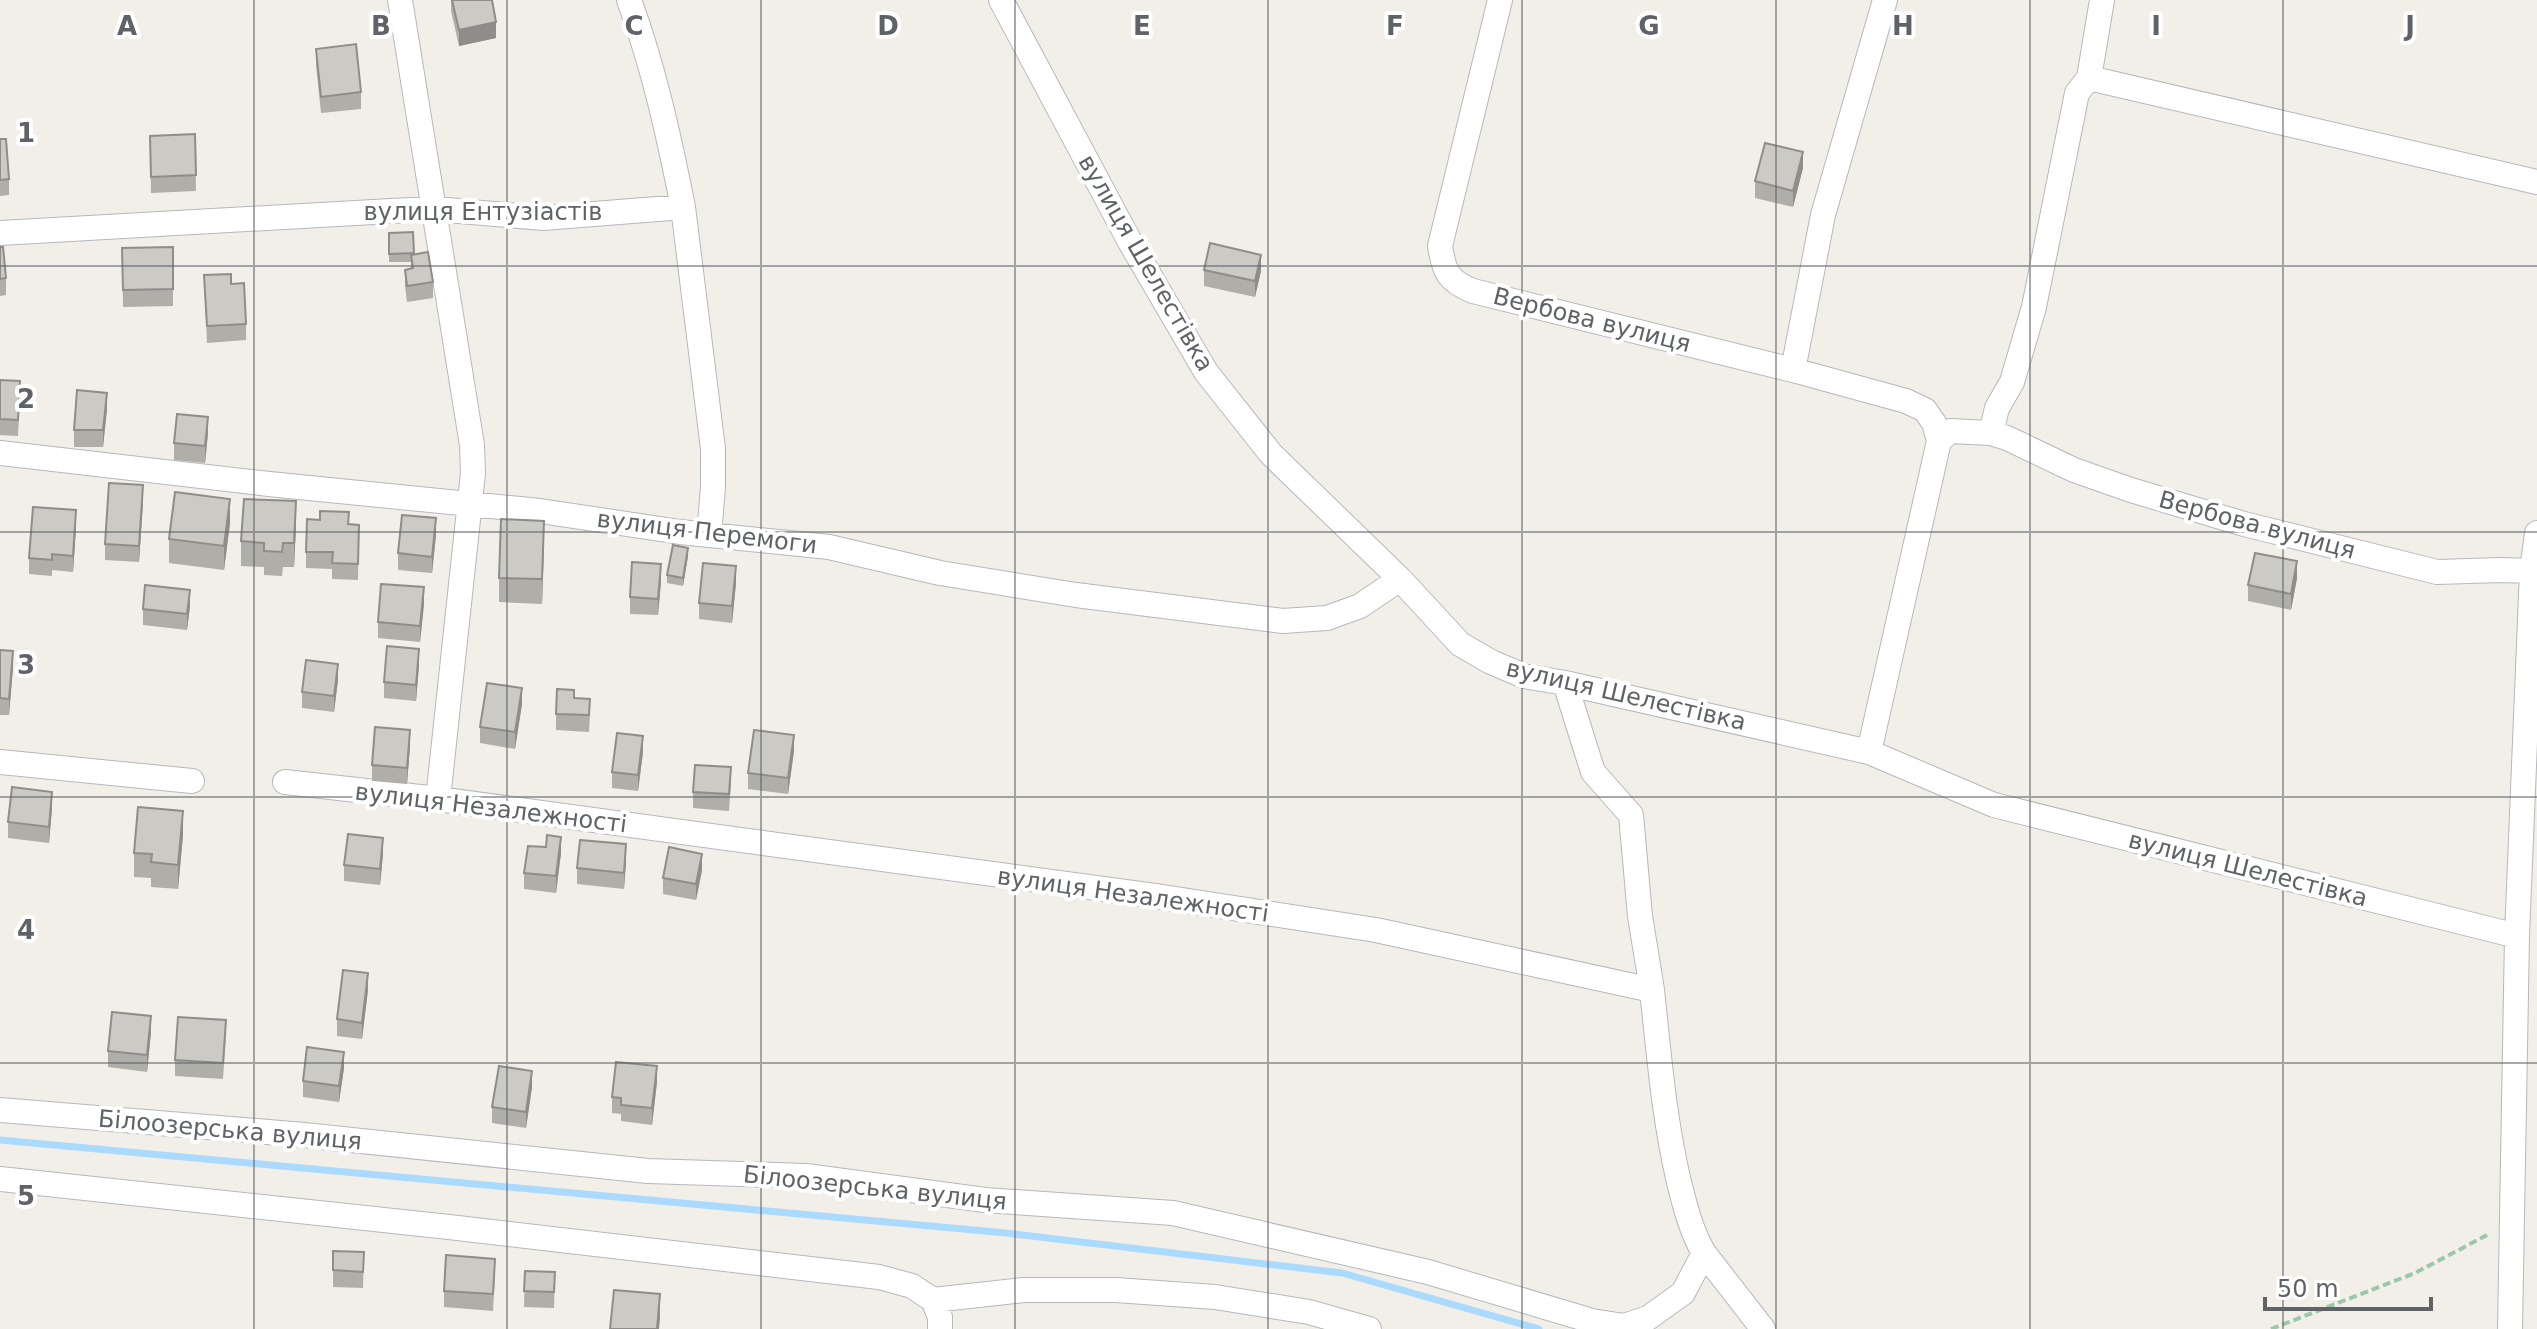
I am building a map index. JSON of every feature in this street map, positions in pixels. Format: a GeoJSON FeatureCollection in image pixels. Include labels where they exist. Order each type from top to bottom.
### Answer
{"type":"FeatureCollection","features":[{"type":"Feature","properties":{"kind":"street"},"geometry":{"type":"LineString","coordinates":[[400,0],[472,445],[473,473],[438,799]]}},
{"type":"Feature","properties":{"kind":"street"},"geometry":{"type":"LineString","coordinates":[[629,0],[645,43],[683,207],[713,449],[709,535]]}},
{"type":"Feature","properties":{"kind":"street","name":"вулиця Шелестівка"},"geometry":{"type":"LineString","coordinates":[[1001,0],[1130,242],[1206,372],[1271,454],[1400,579],[1460,644],[1524,676],[1869,752],[1994,805],[2517,936]]}},
{"type":"Feature","properties":{"kind":"street","name":"Вербова вулиця"},"geometry":{"type":"LineString","coordinates":[[1500,0],[1440,246],[1444,267],[1456,284],[1473,291],[1793,370],[1916,406],[1925,410],[1934,423],[1939,441],[1950,431],[1991,433],[2074,470],[2131,490],[2273,531],[2437,572],[2532,571]]}},
{"type":"Feature","properties":{"kind":"street"},"geometry":{"type":"LineString","coordinates":[[1793,370],[1823,215],[1885,0]]}},
{"type":"Feature","properties":{"kind":"street"},"geometry":{"type":"LineString","coordinates":[[1991,433],[1997,408],[2012,382],[2034,307],[2077,93],[2089,78],[2102,0]]}},
{"type":"Feature","properties":{"kind":"street"},"geometry":{"type":"LineString","coordinates":[[2089,78],[2537,182]]}},
{"type":"Feature","properties":{"kind":"street","name":"вулиця Ентузіастів"},"geometry":{"type":"LineString","coordinates":[[1,233],[435,209],[543,218],[683,207]]}},
{"type":"Feature","properties":{"kind":"street"},"geometry":{"type":"LineString","coordinates":[[1869,752],[1939,441]]}},
{"type":"Feature","properties":{"kind":"street","name":"вулиця Перемоги"},"geometry":{"type":"LineString","coordinates":[[0,453],[540,511],[709,535],[829,547],[985,581],[1091,598],[1283,621],[1327,618],[1360,606],[1400,579]]}},
{"type":"Feature","properties":{"kind":"street"},"geometry":{"type":"LineString","coordinates":[[2510,1329],[2512,1209],[2527,974],[2517,936],[2532,571],[2537,533]]}},
{"type":"Feature","properties":{"kind":"street"},"geometry":{"type":"LineString","coordinates":[[1565,683],[1593,772],[1631,815],[1640,916],[1672,1150],[1684,1200],[1704,1253],[1763,1329]]}},
{"type":"Feature","properties":{"kind":"street"},"geometry":{"type":"LineString","coordinates":[[0,762],[192,781]]}},
{"type":"Feature","properties":{"kind":"street","name":"вулиця Незалежності"},"geometry":{"type":"LineString","coordinates":[[285,782],[438,799],[1155,896],[1344,925],[1652,990]]}},
{"type":"Feature","properties":{"kind":"street","name":"Білоозерська вулиця"},"geometry":{"type":"LineString","coordinates":[[0,1110],[304,1135],[648,1171],[806,1176],[985,1200],[1173,1213],[1428,1272],[1592,1321],[1624,1326],[1648,1318],[1683,1293],[1704,1253]]}},
{"type":"Feature","properties":{"kind":"street"},"geometry":{"type":"LineString","coordinates":[[0,1179],[879,1277],[912,1286],[933,1300],[940,1317],[940,1329]]}},
{"type":"Feature","properties":{"kind":"street"},"geometry":{"type":"LineString","coordinates":[[933,1300],[1024,1290],[1116,1290],[1215,1297],[1309,1312],[1369,1329]]}},
{"type":"Feature","properties":{"kind":"path"},"geometry":{"type":"LineString","coordinates":[[2271,1329],[2415,1273],[2490,1233],[2512,1209]]}},
{"type":"Feature","properties":{"kind":"building"},"geometry":{"type":"Polygon","coordinates":[[[452,0],[492,0],[496,22],[459,30],[452,0]]]}},
{"type":"Feature","properties":{"kind":"building"},"geometry":{"type":"Polygon","coordinates":[[[356,44],[361,92],[321,97],[316,49],[356,44]]]}},
{"type":"Feature","properties":{"kind":"building"},"geometry":{"type":"Polygon","coordinates":[[[195,134],[196,175],[151,177],[150,136],[195,134]]]}},
{"type":"Feature","properties":{"kind":"building"},"geometry":{"type":"Polygon","coordinates":[[[0,139],[6,139],[9,179],[0,180],[0,139]]]}},
{"type":"Feature","properties":{"kind":"building"},"geometry":{"type":"Polygon","coordinates":[[[1765,143],[1803,152],[1793,191],[1755,181],[1765,143]]]}},
{"type":"Feature","properties":{"kind":"building"},"geometry":{"type":"Polygon","coordinates":[[[413,232],[414,253],[389,254],[389,233],[413,232]]]}},
{"type":"Feature","properties":{"kind":"building"},"geometry":{"type":"Polygon","coordinates":[[[1210,243],[1261,255],[1255,281],[1204,270],[1210,243]]]}},
{"type":"Feature","properties":{"kind":"building"},"geometry":{"type":"Polygon","coordinates":[[[0,247],[3,247],[6,278],[0,279],[0,247]]]}},
{"type":"Feature","properties":{"kind":"building"},"geometry":{"type":"Polygon","coordinates":[[[173,247],[173,289],[123,290],[122,248],[173,247]]]}},
{"type":"Feature","properties":{"kind":"building"},"geometry":{"type":"Polygon","coordinates":[[[428,252],[433,282],[407,286],[405,270],[413,268],[411,255],[428,252]]]}},
{"type":"Feature","properties":{"kind":"building"},"geometry":{"type":"Polygon","coordinates":[[[231,274],[231,284],[244,283],[246,324],[207,326],[204,275],[231,274]]]}},
{"type":"Feature","properties":{"kind":"building"},"geometry":{"type":"Polygon","coordinates":[[[0,380],[20,381],[18,420],[0,419],[0,380]]]}},
{"type":"Feature","properties":{"kind":"building"},"geometry":{"type":"Polygon","coordinates":[[[77,390],[107,393],[103,430],[74,430],[77,390]]]}},
{"type":"Feature","properties":{"kind":"building"},"geometry":{"type":"Polygon","coordinates":[[[177,414],[208,417],[205,446],[174,443],[177,414]]]}},
{"type":"Feature","properties":{"kind":"building"},"geometry":{"type":"Polygon","coordinates":[[[109,483],[143,485],[139,546],[105,544],[109,483]]]}},
{"type":"Feature","properties":{"kind":"building"},"geometry":{"type":"Polygon","coordinates":[[[175,492],[230,499],[224,546],[169,539],[175,492]]]}},
{"type":"Feature","properties":{"kind":"building"},"geometry":{"type":"Polygon","coordinates":[[[244,499],[296,501],[294,543],[283,543],[282,552],[264,551],[264,543],[241,541],[244,499]]]}},
{"type":"Feature","properties":{"kind":"building"},"geometry":{"type":"Polygon","coordinates":[[[33,507],[76,510],[73,556],[52,554],[52,560],[29,558],[33,507]]]}},
{"type":"Feature","properties":{"kind":"building"},"geometry":{"type":"Polygon","coordinates":[[[320,511],[349,512],[348,524],[359,525],[358,564],[332,563],[333,552],[306,552],[307,519],[320,520],[320,511]]]}},
{"type":"Feature","properties":{"kind":"building"},"geometry":{"type":"Polygon","coordinates":[[[402,515],[436,518],[432,557],[398,553],[402,515]]]}},
{"type":"Feature","properties":{"kind":"building"},"geometry":{"type":"Polygon","coordinates":[[[501,519],[544,521],[542,579],[499,578],[501,519]]]}},
{"type":"Feature","properties":{"kind":"building"},"geometry":{"type":"Polygon","coordinates":[[[673,545],[688,548],[683,578],[667,575],[673,545]]]}},
{"type":"Feature","properties":{"kind":"building"},"geometry":{"type":"Polygon","coordinates":[[[2255,553],[2297,561],[2291,594],[2248,585],[2255,553]]]}},
{"type":"Feature","properties":{"kind":"building"},"geometry":{"type":"Polygon","coordinates":[[[632,562],[661,564],[658,599],[630,597],[632,562]]]}},
{"type":"Feature","properties":{"kind":"building"},"geometry":{"type":"Polygon","coordinates":[[[703,563],[736,566],[732,606],[699,603],[703,563]]]}},
{"type":"Feature","properties":{"kind":"building"},"geometry":{"type":"Polygon","coordinates":[[[381,584],[424,587],[420,626],[378,622],[381,584]]]}},
{"type":"Feature","properties":{"kind":"building"},"geometry":{"type":"Polygon","coordinates":[[[145,585],[190,590],[187,614],[143,609],[145,585]]]}},
{"type":"Feature","properties":{"kind":"building"},"geometry":{"type":"Polygon","coordinates":[[[387,646],[419,649],[416,685],[384,682],[387,646]]]}},
{"type":"Feature","properties":{"kind":"building"},"geometry":{"type":"Polygon","coordinates":[[[0,650],[13,651],[9,699],[0,698],[0,650]]]}},
{"type":"Feature","properties":{"kind":"building"},"geometry":{"type":"Polygon","coordinates":[[[306,660],[338,664],[334,696],[302,692],[306,660]]]}},
{"type":"Feature","properties":{"kind":"building"},"geometry":{"type":"Polygon","coordinates":[[[487,683],[522,688],[515,732],[480,727],[487,683]]]}},
{"type":"Feature","properties":{"kind":"building"},"geometry":{"type":"Polygon","coordinates":[[[557,689],[574,690],[574,698],[590,699],[589,715],[556,714],[557,689]]]}},
{"type":"Feature","properties":{"kind":"building"},"geometry":{"type":"Polygon","coordinates":[[[375,727],[410,730],[407,768],[372,765],[375,727]]]}},
{"type":"Feature","properties":{"kind":"building"},"geometry":{"type":"Polygon","coordinates":[[[754,730],[794,735],[788,778],[748,773],[754,730]]]}},
{"type":"Feature","properties":{"kind":"building"},"geometry":{"type":"Polygon","coordinates":[[[617,733],[643,736],[638,775],[612,772],[617,733]]]}},
{"type":"Feature","properties":{"kind":"building"},"geometry":{"type":"Polygon","coordinates":[[[695,765],[731,767],[729,794],[693,792],[695,765]]]}},
{"type":"Feature","properties":{"kind":"building"},"geometry":{"type":"Polygon","coordinates":[[[12,787],[52,792],[49,827],[8,822],[12,787]]]}},
{"type":"Feature","properties":{"kind":"building"},"geometry":{"type":"Polygon","coordinates":[[[138,807],[183,811],[178,865],[151,862],[152,854],[134,853],[138,807]]]}},
{"type":"Feature","properties":{"kind":"building"},"geometry":{"type":"Polygon","coordinates":[[[348,834],[383,838],[380,869],[344,865],[348,834]]]}},
{"type":"Feature","properties":{"kind":"building"},"geometry":{"type":"Polygon","coordinates":[[[547,835],[561,837],[556,876],[524,873],[528,846],[546,847],[547,835]]]}},
{"type":"Feature","properties":{"kind":"building"},"geometry":{"type":"Polygon","coordinates":[[[580,840],[626,844],[624,873],[577,868],[580,840]]]}},
{"type":"Feature","properties":{"kind":"building"},"geometry":{"type":"Polygon","coordinates":[[[669,847],[702,854],[696,884],[663,878],[669,847]]]}},
{"type":"Feature","properties":{"kind":"building"},"geometry":{"type":"Polygon","coordinates":[[[343,970],[368,973],[362,1023],[337,1019],[343,970]]]}},
{"type":"Feature","properties":{"kind":"building"},"geometry":{"type":"Polygon","coordinates":[[[112,1012],[151,1016],[147,1055],[108,1051],[112,1012]]]}},
{"type":"Feature","properties":{"kind":"building"},"geometry":{"type":"Polygon","coordinates":[[[178,1017],[226,1020],[223,1063],[175,1060],[178,1017]]]}},
{"type":"Feature","properties":{"kind":"building"},"geometry":{"type":"Polygon","coordinates":[[[307,1047],[344,1052],[339,1086],[303,1081],[307,1047]]]}},
{"type":"Feature","properties":{"kind":"building"},"geometry":{"type":"Polygon","coordinates":[[[616,1062],[657,1066],[652,1108],[621,1105],[621,1098],[612,1097],[616,1062]]]}},
{"type":"Feature","properties":{"kind":"building"},"geometry":{"type":"Polygon","coordinates":[[[499,1066],[532,1071],[526,1112],[492,1107],[499,1066]]]}},
{"type":"Feature","properties":{"kind":"building"},"geometry":{"type":"Polygon","coordinates":[[[333,1251],[364,1252],[363,1272],[333,1270],[333,1251]]]}},
{"type":"Feature","properties":{"kind":"building"},"geometry":{"type":"Polygon","coordinates":[[[446,1255],[495,1259],[493,1294],[444,1291],[446,1255]]]}},
{"type":"Feature","properties":{"kind":"building"},"geometry":{"type":"Polygon","coordinates":[[[525,1271],[555,1272],[554,1292],[524,1291],[525,1271]]]}},
{"type":"Feature","properties":{"kind":"building"},"geometry":{"type":"Polygon","coordinates":[[[614,1290],[660,1294],[657,1329],[610,1329],[614,1290]]]}},
{"type":"Feature","properties":{"kind":"waterway"},"geometry":{"type":"LineString","coordinates":[[0,1140],[1006,1233],[1342,1273],[1539,1329]]}}]}
